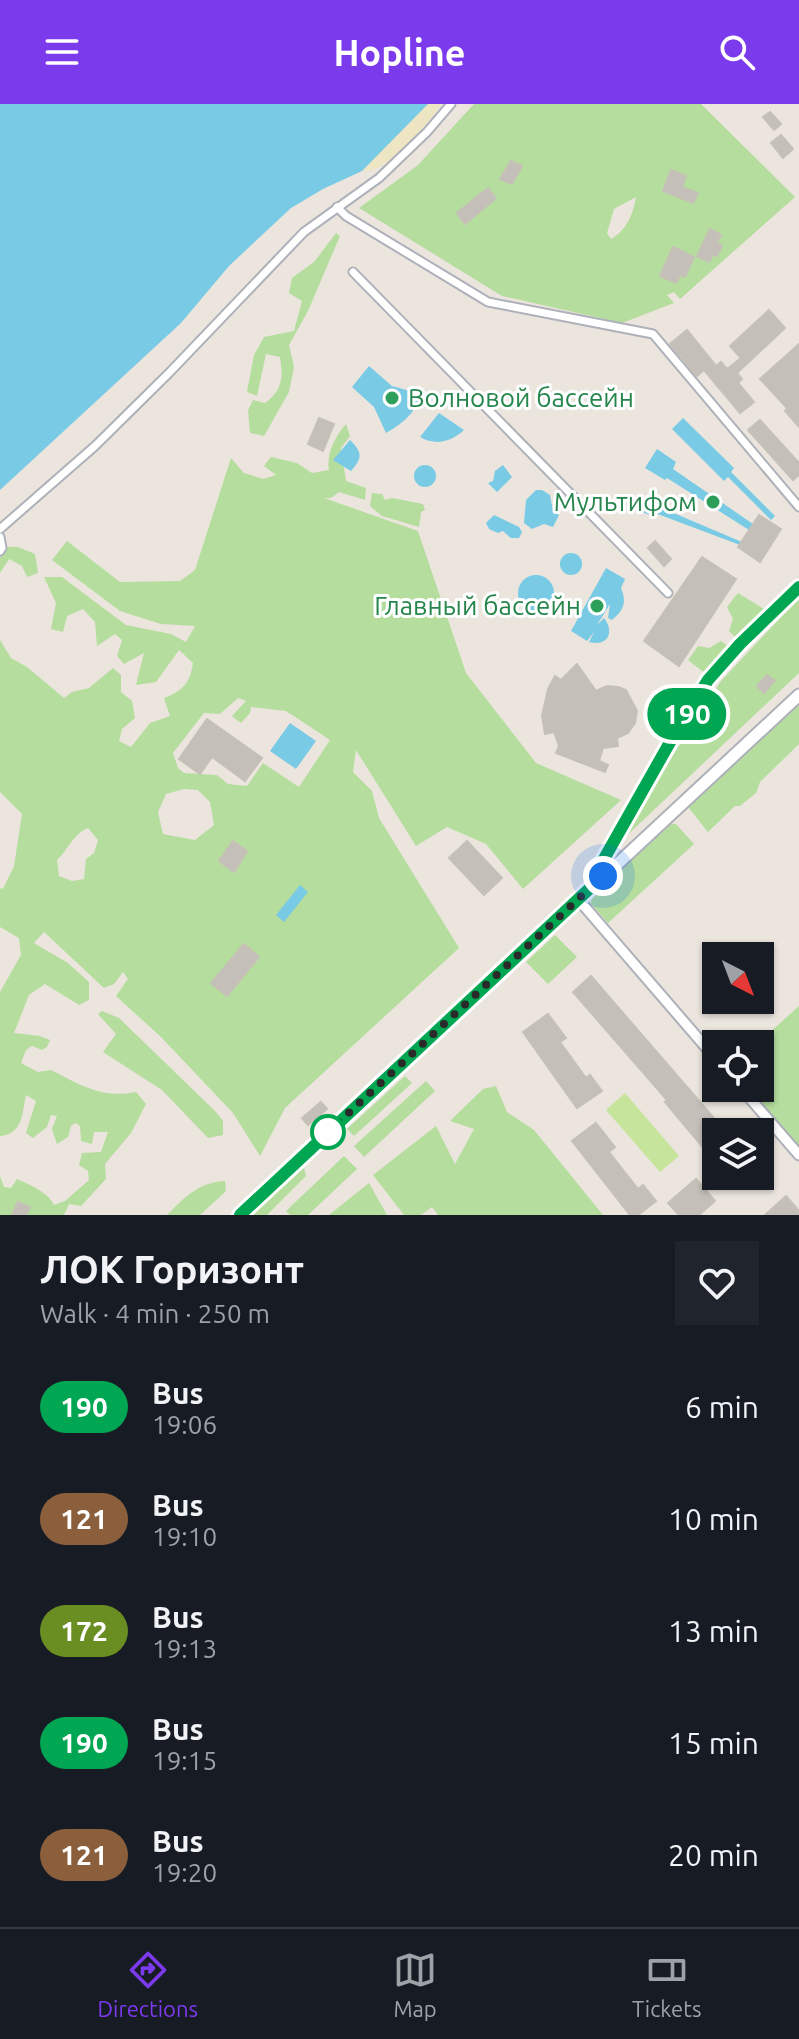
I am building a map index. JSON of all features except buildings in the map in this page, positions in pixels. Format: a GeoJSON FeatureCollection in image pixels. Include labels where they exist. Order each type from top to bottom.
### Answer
{"type":"FeatureCollection","features":[{"type":"Feature","properties":{"kind":"street"},"geometry":{"type":"LineString","coordinates":[[0,529],[95,446],[181,362],[304,232],[379,178],[451,104]]}},
{"type":"Feature","properties":{"kind":"street"},"geometry":{"type":"LineString","coordinates":[[337,207],[346,216],[488,302],[653,334],[799,507]]}},
{"type":"Feature","properties":{"kind":"street"},"geometry":{"type":"LineString","coordinates":[[353,272],[668,593]]}},
{"type":"Feature","properties":{"kind":"street"},"geometry":{"type":"LineString","coordinates":[[0,537],[0,551]]}},
{"type":"Feature","properties":{"kind":"street"},"geometry":{"type":"LineString","coordinates":[[603,876],[600,866],[615,838],[708,680],[799,587]]}},
{"type":"Feature","properties":{"kind":"street"},"geometry":{"type":"LineString","coordinates":[[240,1215],[799,695]]}},
{"type":"Feature","properties":{"kind":"street"},"geometry":{"type":"LineString","coordinates":[[578,899],[702,1043]]}},
{"type":"Feature","properties":{"kind":"street"},"geometry":{"type":"LineString","coordinates":[[753,1102],[799,1155]]}},
{"type":"Feature","properties":{"kind":"green space"},"geometry":{"type":"Polygon","coordinates":[[[474,104],[701,104],[795,197],[680,299],[674,292],[667,295],[674,303],[622,323],[502,296],[359,208],[418,165],[474,104]],[[636,197],[614,209],[607,233],[611,239],[625,226],[636,197]]]}},
{"type":"Feature","properties":{"kind":"green space"},"geometry":{"type":"Polygon","coordinates":[[[336,233],[340,236],[308,311],[289,345],[294,367],[289,392],[264,436],[250,433],[248,410],[253,400],[265,403],[275,393],[281,377],[280,357],[266,354],[257,396],[247,392],[254,355],[264,337],[294,331],[302,301],[289,293],[292,278],[314,262],[336,233]]]}},
{"type":"Feature","properties":{"kind":"green space"},"geometry":{"type":"Polygon","coordinates":[[[346,424],[350,436],[341,448],[346,481],[366,488],[365,500],[339,492],[331,498],[324,498],[418,531],[466,673],[536,763],[621,800],[523,889],[486,844],[447,827],[416,846],[356,750],[353,772],[372,791],[379,818],[459,948],[285,1108],[260,1156],[233,1113],[161,1037],[116,996],[128,979],[123,972],[114,984],[104,988],[44,932],[34,943],[68,963],[89,982],[89,1000],[79,1005],[45,984],[29,995],[14,1033],[50,1040],[42,1050],[32,1046],[26,1050],[21,1063],[38,1072],[51,1070],[102,1092],[136,1092],[146,1104],[131,1133],[105,1164],[106,1179],[81,1206],[69,1204],[64,1215],[0,1215],[0,1176],[4,1187],[11,1188],[17,1179],[43,1193],[54,1205],[65,1201],[89,1180],[88,1171],[79,1165],[82,1153],[101,1152],[108,1132],[94,1132],[92,1144],[81,1141],[80,1126],[75,1123],[68,1137],[57,1144],[52,1129],[57,1116],[51,1115],[47,1127],[33,1138],[26,1133],[36,1101],[26,1095],[17,1127],[0,1136],[0,992],[21,955],[19,938],[0,927],[0,888],[3,889],[14,866],[22,814],[0,792],[0,640],[11,658],[27,667],[64,698],[72,692],[89,688],[113,668],[121,675],[121,692],[132,701],[135,718],[122,729],[119,741],[131,747],[150,723],[170,716],[164,698],[184,685],[193,663],[179,650],[156,682],[136,685],[144,653],[124,664],[117,656],[122,640],[115,634],[97,646],[95,622],[83,609],[67,616],[63,632],[51,629],[56,603],[44,577],[62,577],[126,625],[171,634],[186,642],[195,626],[161,624],[120,611],[52,560],[67,541],[120,582],[180,581],[195,570],[231,458],[244,473],[263,479],[276,475],[264,466],[271,457],[297,463],[312,473],[329,470],[330,452],[346,424]],[[238,698],[220,714],[204,713],[173,753],[178,768],[184,773],[217,775],[228,784],[247,786],[263,763],[299,787],[330,740],[286,711],[251,707],[241,723],[232,716],[246,701],[238,698]],[[184,789],[166,794],[158,812],[163,834],[195,840],[214,825],[210,802],[198,790],[184,789]],[[88,828],[57,860],[59,876],[72,881],[84,879],[86,859],[94,853],[98,840],[88,828]]]}},
{"type":"Feature","properties":{"kind":"green space"},"geometry":{"type":"Polygon","coordinates":[[[372,493],[382,494],[385,500],[392,498],[423,504],[425,510],[421,512],[419,527],[382,516],[370,506],[372,493]]]}},
{"type":"Feature","properties":{"kind":"green space"},"geometry":{"type":"Polygon","coordinates":[[[0,547],[18,547],[35,554],[38,573],[27,577],[22,566],[9,559],[0,573],[0,547]]]}},
{"type":"Feature","properties":{"kind":"green space"},"geometry":{"type":"Polygon","coordinates":[[[738,593],[764,609],[736,638],[729,631],[733,619],[727,607],[738,593]]]}},
{"type":"Feature","properties":{"kind":"green space"},"geometry":{"type":"Polygon","coordinates":[[[799,598],[799,673],[621,841],[619,838],[721,681],[799,598]]]}},
{"type":"Feature","properties":{"kind":"green space"},"geometry":{"type":"Polygon","coordinates":[[[721,641],[728,646],[706,674],[688,660],[698,646],[709,648],[721,641]]]}},
{"type":"Feature","properties":{"kind":"green space"},"geometry":{"type":"Polygon","coordinates":[[[799,704],[799,744],[760,782],[756,793],[740,806],[735,806],[708,832],[688,807],[799,704]]]}},
{"type":"Feature","properties":{"kind":"green space"},"geometry":{"type":"Polygon","coordinates":[[[669,824],[676,824],[694,844],[608,923],[591,904],[592,895],[669,824]]]}},
{"type":"Feature","properties":{"kind":"green space"},"geometry":{"type":"Polygon","coordinates":[[[555,935],[577,957],[548,984],[526,962],[555,935]]]}},
{"type":"Feature","properties":{"kind":"green space"},"geometry":{"type":"Polygon","coordinates":[[[799,1006],[799,1147],[760,1102],[774,1102],[772,1030],[799,1006]]]}},
{"type":"Feature","properties":{"kind":"green space"},"geometry":{"type":"Polygon","coordinates":[[[102,1011],[119,1018],[216,1112],[223,1121],[223,1135],[208,1138],[162,1090],[103,1052],[116,1034],[98,1014],[102,1011]]]}},
{"type":"Feature","properties":{"kind":"green space"},"geometry":{"type":"Polygon","coordinates":[[[405,1076],[412,1083],[354,1136],[347,1129],[405,1076]]]}},
{"type":"Feature","properties":{"kind":"green space"},"geometry":{"type":"Polygon","coordinates":[[[426,1081],[435,1091],[364,1157],[354,1146],[426,1081]]]}},
{"type":"Feature","properties":{"kind":"green space"},"geometry":{"type":"Polygon","coordinates":[[[496,1086],[507,1112],[534,1130],[603,1215],[438,1215],[432,1207],[421,1215],[404,1215],[373,1175],[436,1126],[455,1164],[474,1129],[450,1121],[483,1089],[496,1086]]]}},
{"type":"Feature","properties":{"kind":"green space"},"geometry":{"type":"Polygon","coordinates":[[[625,1093],[679,1156],[660,1172],[606,1110],[625,1093]]]}},
{"type":"Feature","properties":{"kind":"green space"},"geometry":{"type":"Polygon","coordinates":[[[344,1156],[357,1169],[308,1215],[290,1215],[286,1211],[344,1156]]]}},
{"type":"Feature","properties":{"kind":"green space"},"geometry":{"type":"Polygon","coordinates":[[[304,1168],[306,1176],[267,1215],[251,1215],[304,1168]]]}},
{"type":"Feature","properties":{"kind":"green space"},"geometry":{"type":"Polygon","coordinates":[[[225,1181],[226,1191],[200,1215],[167,1215],[200,1187],[225,1181]]]}},
{"type":"Feature","properties":{"kind":"green space"},"geometry":{"type":"Polygon","coordinates":[[[369,1183],[387,1215],[329,1215],[369,1183]]]}},
{"type":"Feature","properties":{"kind":"sand"},"geometry":{"type":"Polygon","coordinates":[[[428,104],[442,104],[396,156],[385,164],[362,171],[428,104]]]}},
{"type":"Feature","properties":{"kind":"water"},"geometry":{"type":"Polygon","coordinates":[[[0,104],[428,104],[362,171],[291,208],[229,266],[181,323],[0,490],[0,104]]]}},
{"type":"Feature","properties":{"kind":"water","name":"Волновой бассейн"},"geometry":{"type":"Polygon","coordinates":[[[369,366],[392,386],[421,394],[408,417],[386,433],[374,407],[352,387],[369,366]]]}},
{"type":"Feature","properties":{"kind":"water"},"geometry":{"type":"Polygon","coordinates":[[[439,413],[464,430],[443,441],[420,437],[439,413]]]}},
{"type":"Feature","properties":{"kind":"water"},"geometry":{"type":"Polygon","coordinates":[[[683,418],[734,468],[731,472],[775,516],[771,520],[728,477],[724,481],[672,429],[683,418]]]}},
{"type":"Feature","properties":{"kind":"water"},"geometry":{"type":"Polygon","coordinates":[[[350,440],[360,456],[351,471],[333,460],[350,440]]]}},
{"type":"Feature","properties":{"kind":"water","name":"Мультифом"},"geometry":{"type":"Polygon","coordinates":[[[657,449],[676,462],[673,469],[753,524],[749,530],[667,478],[665,480],[645,468],[657,449]]]}},
{"type":"Feature","properties":{"kind":"water"},"geometry":{"type":"Polygon","coordinates":[[[425,465],[436,476],[425,487],[414,476],[425,465]]]}},
{"type":"Feature","properties":{"kind":"water"},"geometry":{"type":"Polygon","coordinates":[[[503,465],[512,477],[497,492],[488,483],[493,481],[495,471],[503,465]]]}},
{"type":"Feature","properties":{"kind":"water"},"geometry":{"type":"Polygon","coordinates":[[[536,490],[550,495],[553,511],[559,515],[553,527],[544,524],[532,529],[524,523],[526,500],[536,490]]]}},
{"type":"Feature","properties":{"kind":"water"},"geometry":{"type":"Polygon","coordinates":[[[638,496],[742,542],[740,545],[655,513],[653,516],[633,509],[638,496]]]}},
{"type":"Feature","properties":{"kind":"water"},"geometry":{"type":"Polygon","coordinates":[[[494,515],[519,527],[522,532],[519,538],[489,529],[486,523],[494,515]]]}},
{"type":"Feature","properties":{"kind":"water"},"geometry":{"type":"Polygon","coordinates":[[[571,553],[579,556],[582,564],[579,572],[571,575],[563,572],[560,564],[563,556],[571,553]]]}},
{"type":"Feature","properties":{"kind":"water","name":"Главный бассейн"},"geometry":{"type":"Polygon","coordinates":[[[606,568],[625,579],[621,588],[623,606],[612,620],[608,618],[610,604],[597,625],[604,618],[609,628],[608,637],[601,642],[589,642],[594,632],[587,641],[571,631],[606,568]]]}},
{"type":"Feature","properties":{"kind":"water"},"geometry":{"type":"Polygon","coordinates":[[[536,575],[549,580],[554,593],[549,606],[536,611],[523,606],[518,593],[523,580],[536,575]]]}},
{"type":"Feature","properties":{"kind":"water"},"geometry":{"type":"Polygon","coordinates":[[[290,723],[316,741],[296,769],[270,751],[290,723]]]}},
{"type":"Feature","properties":{"kind":"water"},"geometry":{"type":"Polygon","coordinates":[[[300,885],[308,892],[284,922],[276,915],[300,885]]]}},
{"type":"Feature","properties":{"kind":"bus line","name":"190"},"geometry":{"type":"LineString","coordinates":[[240,1215],[603,876],[600,866],[615,838],[708,680],[799,587]]}},
{"type":"Feature","properties":{"kind":"place","name":"Волновой бассейн"},"geometry":{"type":"Point","coordinates":[392,398]}},
{"type":"Feature","properties":{"kind":"place","name":"Мультифом"},"geometry":{"type":"Point","coordinates":[713,502]}},
{"type":"Feature","properties":{"kind":"place","name":"Главный бассейн"},"geometry":{"type":"Point","coordinates":[597,606]}},
{"type":"Feature","properties":{"kind":"route"},"geometry":{"type":"LineString","coordinates":[[328,1132],[603,876]]}}]}
